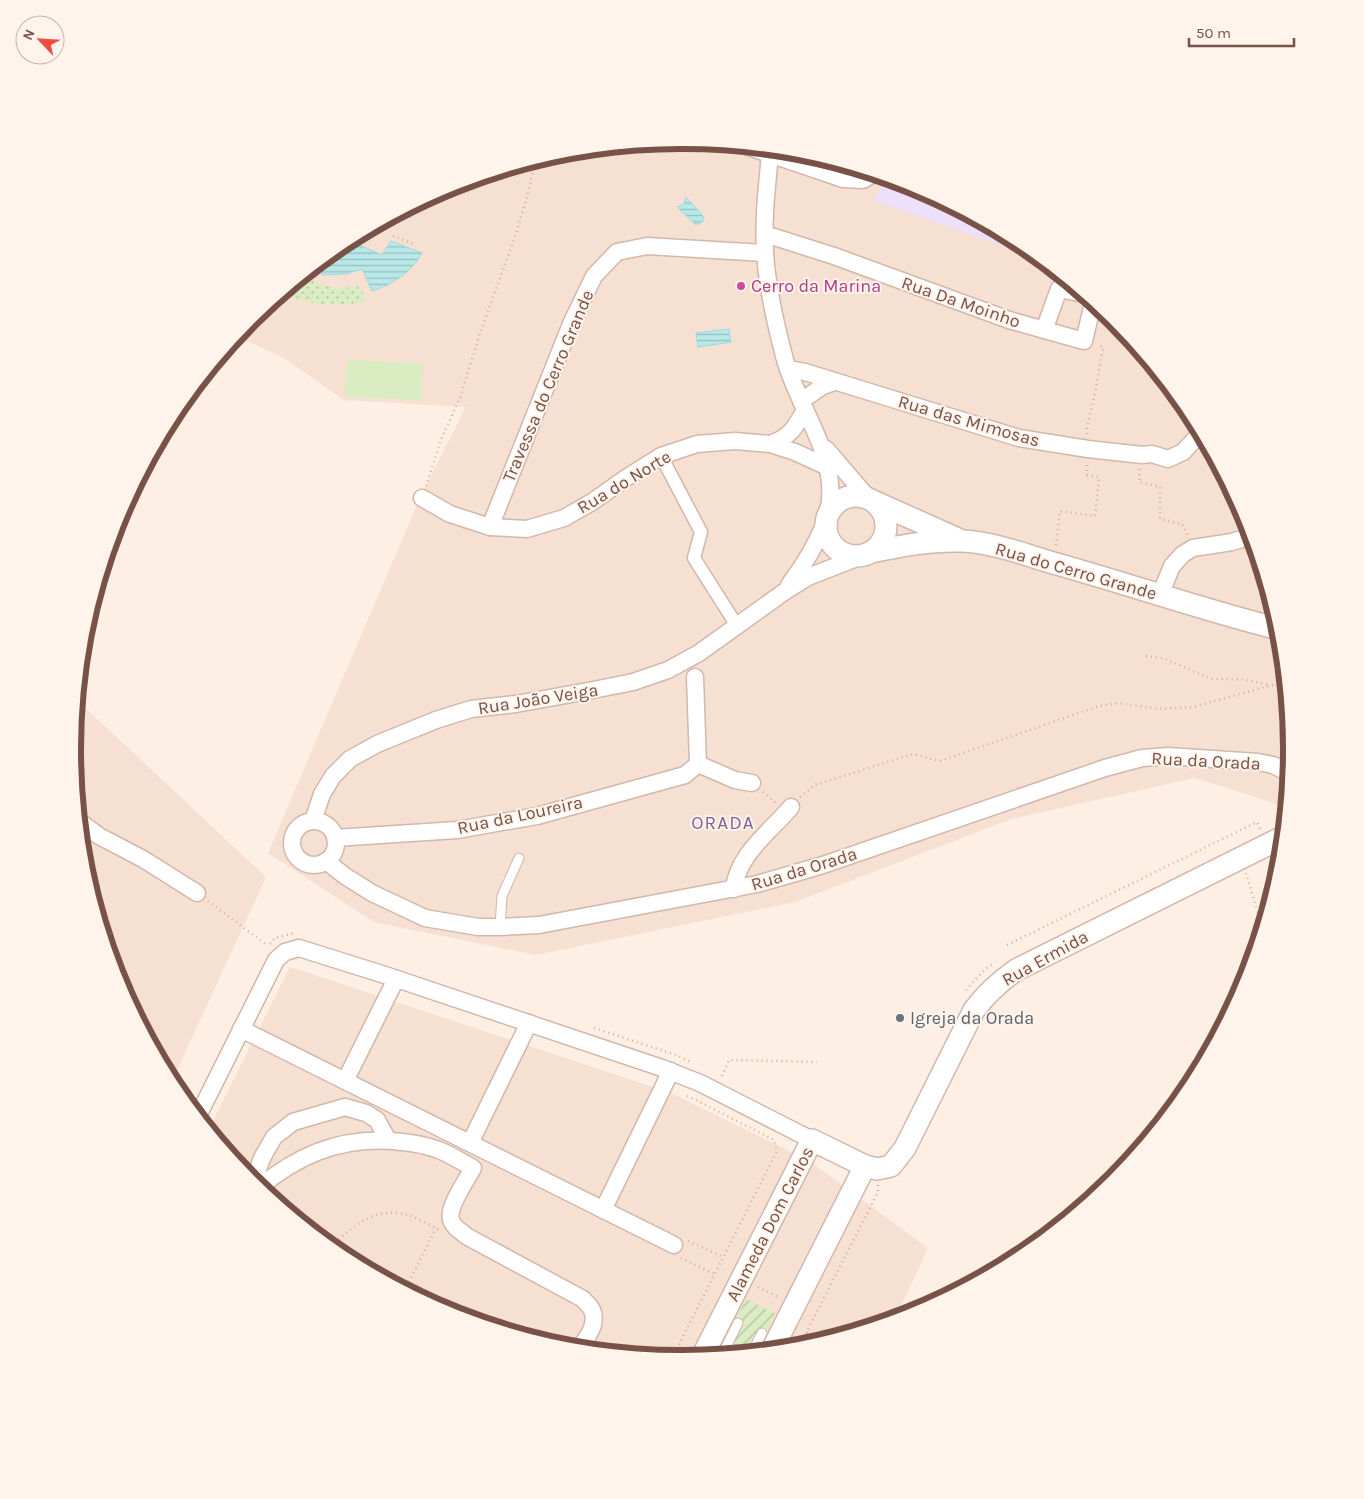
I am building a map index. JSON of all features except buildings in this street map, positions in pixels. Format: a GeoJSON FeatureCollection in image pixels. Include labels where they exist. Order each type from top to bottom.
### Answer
{"type":"FeatureCollection","features":[{"type":"Feature","properties":{"kind":"street"},"geometry":{"type":"LineString","coordinates":[[770,156],[765,253],[772,302],[788,369],[818,438],[828,467],[831,484],[831,499],[827,518],[828,539],[838,551],[854,556],[866,554]]}},
{"type":"Feature","properties":{"kind":"street"},"geometry":{"type":"LineString","coordinates":[[778,157],[843,179],[863,180],[866,178]]}},
{"type":"Feature","properties":{"kind":"street","name":"Rua Da Moinho"},"geometry":{"type":"LineString","coordinates":[[765,234],[834,256],[1009,320],[1084,340]]}},
{"type":"Feature","properties":{"kind":"street","name":"Travessa do Cerro Grande"},"geometry":{"type":"LineString","coordinates":[[490,527],[571,324],[594,276],[617,252],[648,246],[765,253]]}},
{"type":"Feature","properties":{"kind":"street","name":"Rua Da Moinho"},"geometry":{"type":"LineString","coordinates":[[1044,330],[1059,289],[1070,291]]}},
{"type":"Feature","properties":{"kind":"street"},"geometry":{"type":"LineString","coordinates":[[1084,340],[1092,311]]}},
{"type":"Feature","properties":{"kind":"street","name":"Rua das Mimosas"},"geometry":{"type":"LineString","coordinates":[[788,369],[804,372],[1019,438],[1142,456],[1152,454],[1168,459],[1183,452],[1196,438]]}},
{"type":"Feature","properties":{"kind":"street"},"geometry":{"type":"LineString","coordinates":[[770,444],[784,439],[791,433],[803,405],[823,386],[834,382]]}},
{"type":"Feature","properties":{"kind":"street"},"geometry":{"type":"LineString","coordinates":[[784,592],[808,577],[866,554],[878,546],[886,528],[881,510],[834,460],[818,438]]}},
{"type":"Feature","properties":{"kind":"street","name":"Rua do Norte"},"geometry":{"type":"LineString","coordinates":[[422,498],[450,514],[490,527],[526,529],[564,518],[592,502],[661,456],[697,444],[735,441],[770,444],[795,452],[828,467]]}},
{"type":"Feature","properties":{"kind":"street"},"geometry":{"type":"LineString","coordinates":[[661,456],[701,532],[694,558],[737,626]]}},
{"type":"Feature","properties":{"kind":"street"},"geometry":{"type":"LineString","coordinates":[[784,592],[810,556],[833,505],[841,499],[850,496],[860,496],[872,500],[962,541]]}},
{"type":"Feature","properties":{"kind":"street"},"geometry":{"type":"LineString","coordinates":[[1160,595],[1172,566],[1183,554],[1194,548],[1244,538]]}},
{"type":"Feature","properties":{"kind":"street","name":"Rua do Cerro Grande"},"geometry":{"type":"LineString","coordinates":[[866,554],[932,542],[962,541],[990,545],[1270,626]]}},
{"type":"Feature","properties":{"kind":"street","name":"Rua João Veiga"},"geometry":{"type":"LineString","coordinates":[[313,821],[322,794],[333,776],[350,759],[377,744],[436,720],[471,710],[516,704],[633,682],[668,670],[699,654],[784,592]]}},
{"type":"Feature","properties":{"kind":"street"},"geometry":{"type":"LineString","coordinates":[[695,677],[698,764],[735,780],[752,784]]}},
{"type":"Feature","properties":{"kind":"street","name":"Rua da Orada"},"geometry":{"type":"LineString","coordinates":[[326,861],[372,893],[398,907],[425,918],[478,927],[500,928],[539,925],[734,889],[823,865],[1105,768],[1142,758],[1168,756],[1258,762],[1273,765],[1282,770]]}},
{"type":"Feature","properties":{"kind":"street","name":"Rua da Loureira"},"geometry":{"type":"LineString","coordinates":[[335,838],[458,830],[537,816],[685,774],[698,764]]}},
{"type":"Feature","properties":{"kind":"street"},"geometry":{"type":"LineString","coordinates":[[734,889],[735,876],[742,861],[789,809]]}},
{"type":"Feature","properties":{"kind":"street"},"geometry":{"type":"LineString","coordinates":[[313,821],[325,824],[333,832],[335,838],[334,851],[326,861],[315,865],[302,862],[292,847],[292,840],[297,829],[301,825],[313,821]]}},
{"type":"Feature","properties":{"kind":"street"},"geometry":{"type":"LineString","coordinates":[[86,826],[99,836],[143,859],[197,893]]}},
{"type":"Feature","properties":{"kind":"street","name":"Rua Ermida"},"geometry":{"type":"LineString","coordinates":[[871,1168],[891,1166],[905,1148],[974,1010],[994,987],[1016,970],[1241,858],[1276,837]]}},
{"type":"Feature","properties":{"kind":"street"},"geometry":{"type":"LineString","coordinates":[[201,1110],[276,960],[285,952],[299,948],[529,1023],[668,1078],[700,1083],[812,1140]]}},
{"type":"Feature","properties":{"kind":"street"},"geometry":{"type":"LineString","coordinates":[[345,1082],[396,979]]}},
{"type":"Feature","properties":{"kind":"street"},"geometry":{"type":"LineString","coordinates":[[470,1143],[529,1023]]}},
{"type":"Feature","properties":{"kind":"street"},"geometry":{"type":"LineString","coordinates":[[241,1029],[678,1246]]}},
{"type":"Feature","properties":{"kind":"street"},"geometry":{"type":"LineString","coordinates":[[603,1210],[668,1078]]}},
{"type":"Feature","properties":{"kind":"street"},"geometry":{"type":"LineString","coordinates":[[257,1174],[262,1158],[274,1138],[293,1122],[345,1106],[366,1113],[377,1120],[388,1140]]}},
{"type":"Feature","properties":{"kind":"street"},"geometry":{"type":"LineString","coordinates":[[266,1182],[280,1171],[314,1152],[337,1144],[388,1140],[411,1143],[438,1150],[473,1168],[451,1211],[451,1221],[468,1237],[582,1299],[591,1308],[594,1320],[591,1331],[583,1342]]}},
{"type":"Feature","properties":{"kind":"street","name":"Alameda Dom Carlos"},"geometry":{"type":"LineString","coordinates":[[706,1349],[812,1140],[871,1168]]}},
{"type":"Feature","properties":{"kind":"street"},"geometry":{"type":"LineString","coordinates":[[767,1342],[794,1305],[871,1168]]}},
{"type":"Feature","properties":{"kind":"lane"},"geometry":{"type":"LineString","coordinates":[[500,928],[502,896],[519,858]]}},
{"type":"Feature","properties":{"kind":"lane"},"geometry":{"type":"LineString","coordinates":[[725,1349],[738,1323]]}},
{"type":"Feature","properties":{"kind":"path"},"geometry":{"type":"LineString","coordinates":[[422,498],[441,440],[461,396],[479,336],[516,234],[534,167]]}},
{"type":"Feature","properties":{"kind":"path"},"geometry":{"type":"LineString","coordinates":[[393,236],[416,245]]}},
{"type":"Feature","properties":{"kind":"path"},"geometry":{"type":"LineString","coordinates":[[1054,563],[1060,511],[1094,516],[1099,477],[1087,475],[1087,428],[1103,347],[1084,340]]}},
{"type":"Feature","properties":{"kind":"path"},"geometry":{"type":"LineString","coordinates":[[1142,456],[1139,482],[1160,487],[1160,519],[1182,524],[1194,548]]}},
{"type":"Feature","properties":{"kind":"path"},"geometry":{"type":"LineString","coordinates":[[1146,656],[1165,659],[1211,679],[1241,679],[1279,686]]}},
{"type":"Feature","properties":{"kind":"path"},"geometry":{"type":"LineString","coordinates":[[752,784],[789,809],[815,784],[913,754],[940,760],[1099,706],[1119,703],[1159,709],[1193,707],[1272,685]]}},
{"type":"Feature","properties":{"kind":"path"},"geometry":{"type":"LineString","coordinates":[[1007,945],[1257,822],[1276,837]]}},
{"type":"Feature","properties":{"kind":"path"},"geometry":{"type":"LineString","coordinates":[[1241,858],[1259,915]]}},
{"type":"Feature","properties":{"kind":"path"},"geometry":{"type":"LineString","coordinates":[[197,893],[268,946]]}},
{"type":"Feature","properties":{"kind":"path"},"geometry":{"type":"LineString","coordinates":[[722,1076],[729,1060],[817,1062]]}},
{"type":"Feature","properties":{"kind":"path"},"geometry":{"type":"LineString","coordinates":[[668,1078],[774,1140],[777,1151],[676,1350]]}},
{"type":"Feature","properties":{"kind":"path"},"geometry":{"type":"LineString","coordinates":[[804,1338],[878,1192],[871,1168]]}},
{"type":"Feature","properties":{"kind":"path"},"geometry":{"type":"LineString","coordinates":[[338,1241],[349,1230],[365,1220],[381,1214],[399,1213],[418,1219],[445,1233]]}},
{"type":"Feature","properties":{"kind":"path"},"geometry":{"type":"LineString","coordinates":[[409,1282],[436,1228]]}},
{"type":"Feature","properties":{"kind":"path"},"geometry":{"type":"LineString","coordinates":[[678,1246],[723,1257]]}},
{"type":"Feature","properties":{"kind":"path"},"geometry":{"type":"LineString","coordinates":[[678,1246],[715,1274]]}},
{"type":"Feature","properties":{"kind":"path"},"geometry":{"type":"LineString","coordinates":[[396,1277],[409,1282],[427,1293]]}},
{"type":"Feature","properties":{"kind":"path"},"geometry":{"type":"LineString","coordinates":[[742,1279],[815,1316]]}},
{"type":"Feature","properties":{"kind":"path"},"geometry":{"type":"LineString","coordinates":[[807,1333],[813,1336]]}},
{"type":"Feature","properties":{"kind":"shaded area"},"geometry":{"type":"Polygon","coordinates":[[[643,150],[721,150],[799,160],[837,169],[912,194],[982,229],[1016,250],[1078,298],[1134,353],[1182,416],[1202,449],[1221,484],[1251,556],[1271,632],[1278,671],[1281,710],[1283,750],[1280,806],[1194,778],[1011,819],[795,902],[536,955],[374,922],[268,853],[423,491],[466,407],[344,400],[284,358],[243,339],[286,298],[316,273],[348,250],[416,211],[452,194],[527,169],[565,160],[643,150]]]}},
{"type":"Feature","properties":{"kind":"shaded area"},"geometry":{"type":"Polygon","coordinates":[[[883,184],[912,194],[982,229],[1017,251],[873,200],[883,184]]]}},
{"type":"Feature","properties":{"kind":"shaded area"},"geometry":{"type":"Polygon","coordinates":[[[83,706],[266,877],[176,1073],[143,1015],[127,979],[113,943],[102,905],[86,828],[81,750],[83,706]]]}},
{"type":"Feature","properties":{"kind":"shaded area"},"geometry":{"type":"Polygon","coordinates":[[[290,967],[671,1093],[808,1160],[928,1248],[899,1309],[837,1330],[799,1339],[721,1349],[643,1349],[565,1339],[527,1330],[452,1305],[382,1270],[316,1226],[286,1201],[230,1146],[212,1123],[290,967]]]}},
{"type":"Feature","properties":{"kind":"green space"},"geometry":{"type":"Polygon","coordinates":[[[308,279],[336,289],[359,286],[367,300],[335,305],[313,303],[290,295],[308,279]]]}},
{"type":"Feature","properties":{"kind":"green space"},"geometry":{"type":"Polygon","coordinates":[[[347,360],[423,363],[421,400],[345,397],[347,360]]]}},
{"type":"Feature","properties":{"kind":"green space"},"geometry":{"type":"Polygon","coordinates":[[[746,1299],[775,1313],[763,1338],[756,1333],[749,1346],[730,1348],[741,1327],[734,1323],[746,1299]]]}},
{"type":"Feature","properties":{"kind":"water"},"geometry":{"type":"Polygon","coordinates":[[[686,197],[704,217],[703,221],[699,224],[695,224],[677,207],[684,204],[686,197]]]}},
{"type":"Feature","properties":{"kind":"water"},"geometry":{"type":"Polygon","coordinates":[[[391,241],[422,253],[418,260],[401,277],[372,291],[362,269],[346,274],[322,275],[322,269],[359,245],[382,255],[391,241]]]}},
{"type":"Feature","properties":{"kind":"water"},"geometry":{"type":"Polygon","coordinates":[[[729,329],[731,342],[698,347],[696,333],[729,329]]]}},
{"type":"Feature","properties":{"kind":"place","name":"Cerro da Marina"},"geometry":{"type":"Point","coordinates":[741,286]}},
{"type":"Feature","properties":{"kind":"place","name":"Igreja da Orada"},"geometry":{"type":"Point","coordinates":[900,1018]}},
{"type":"Feature","properties":{"kind":"district","name":"ORADA"},"geometry":{"type":"Point","coordinates":[723,823]}}]}
